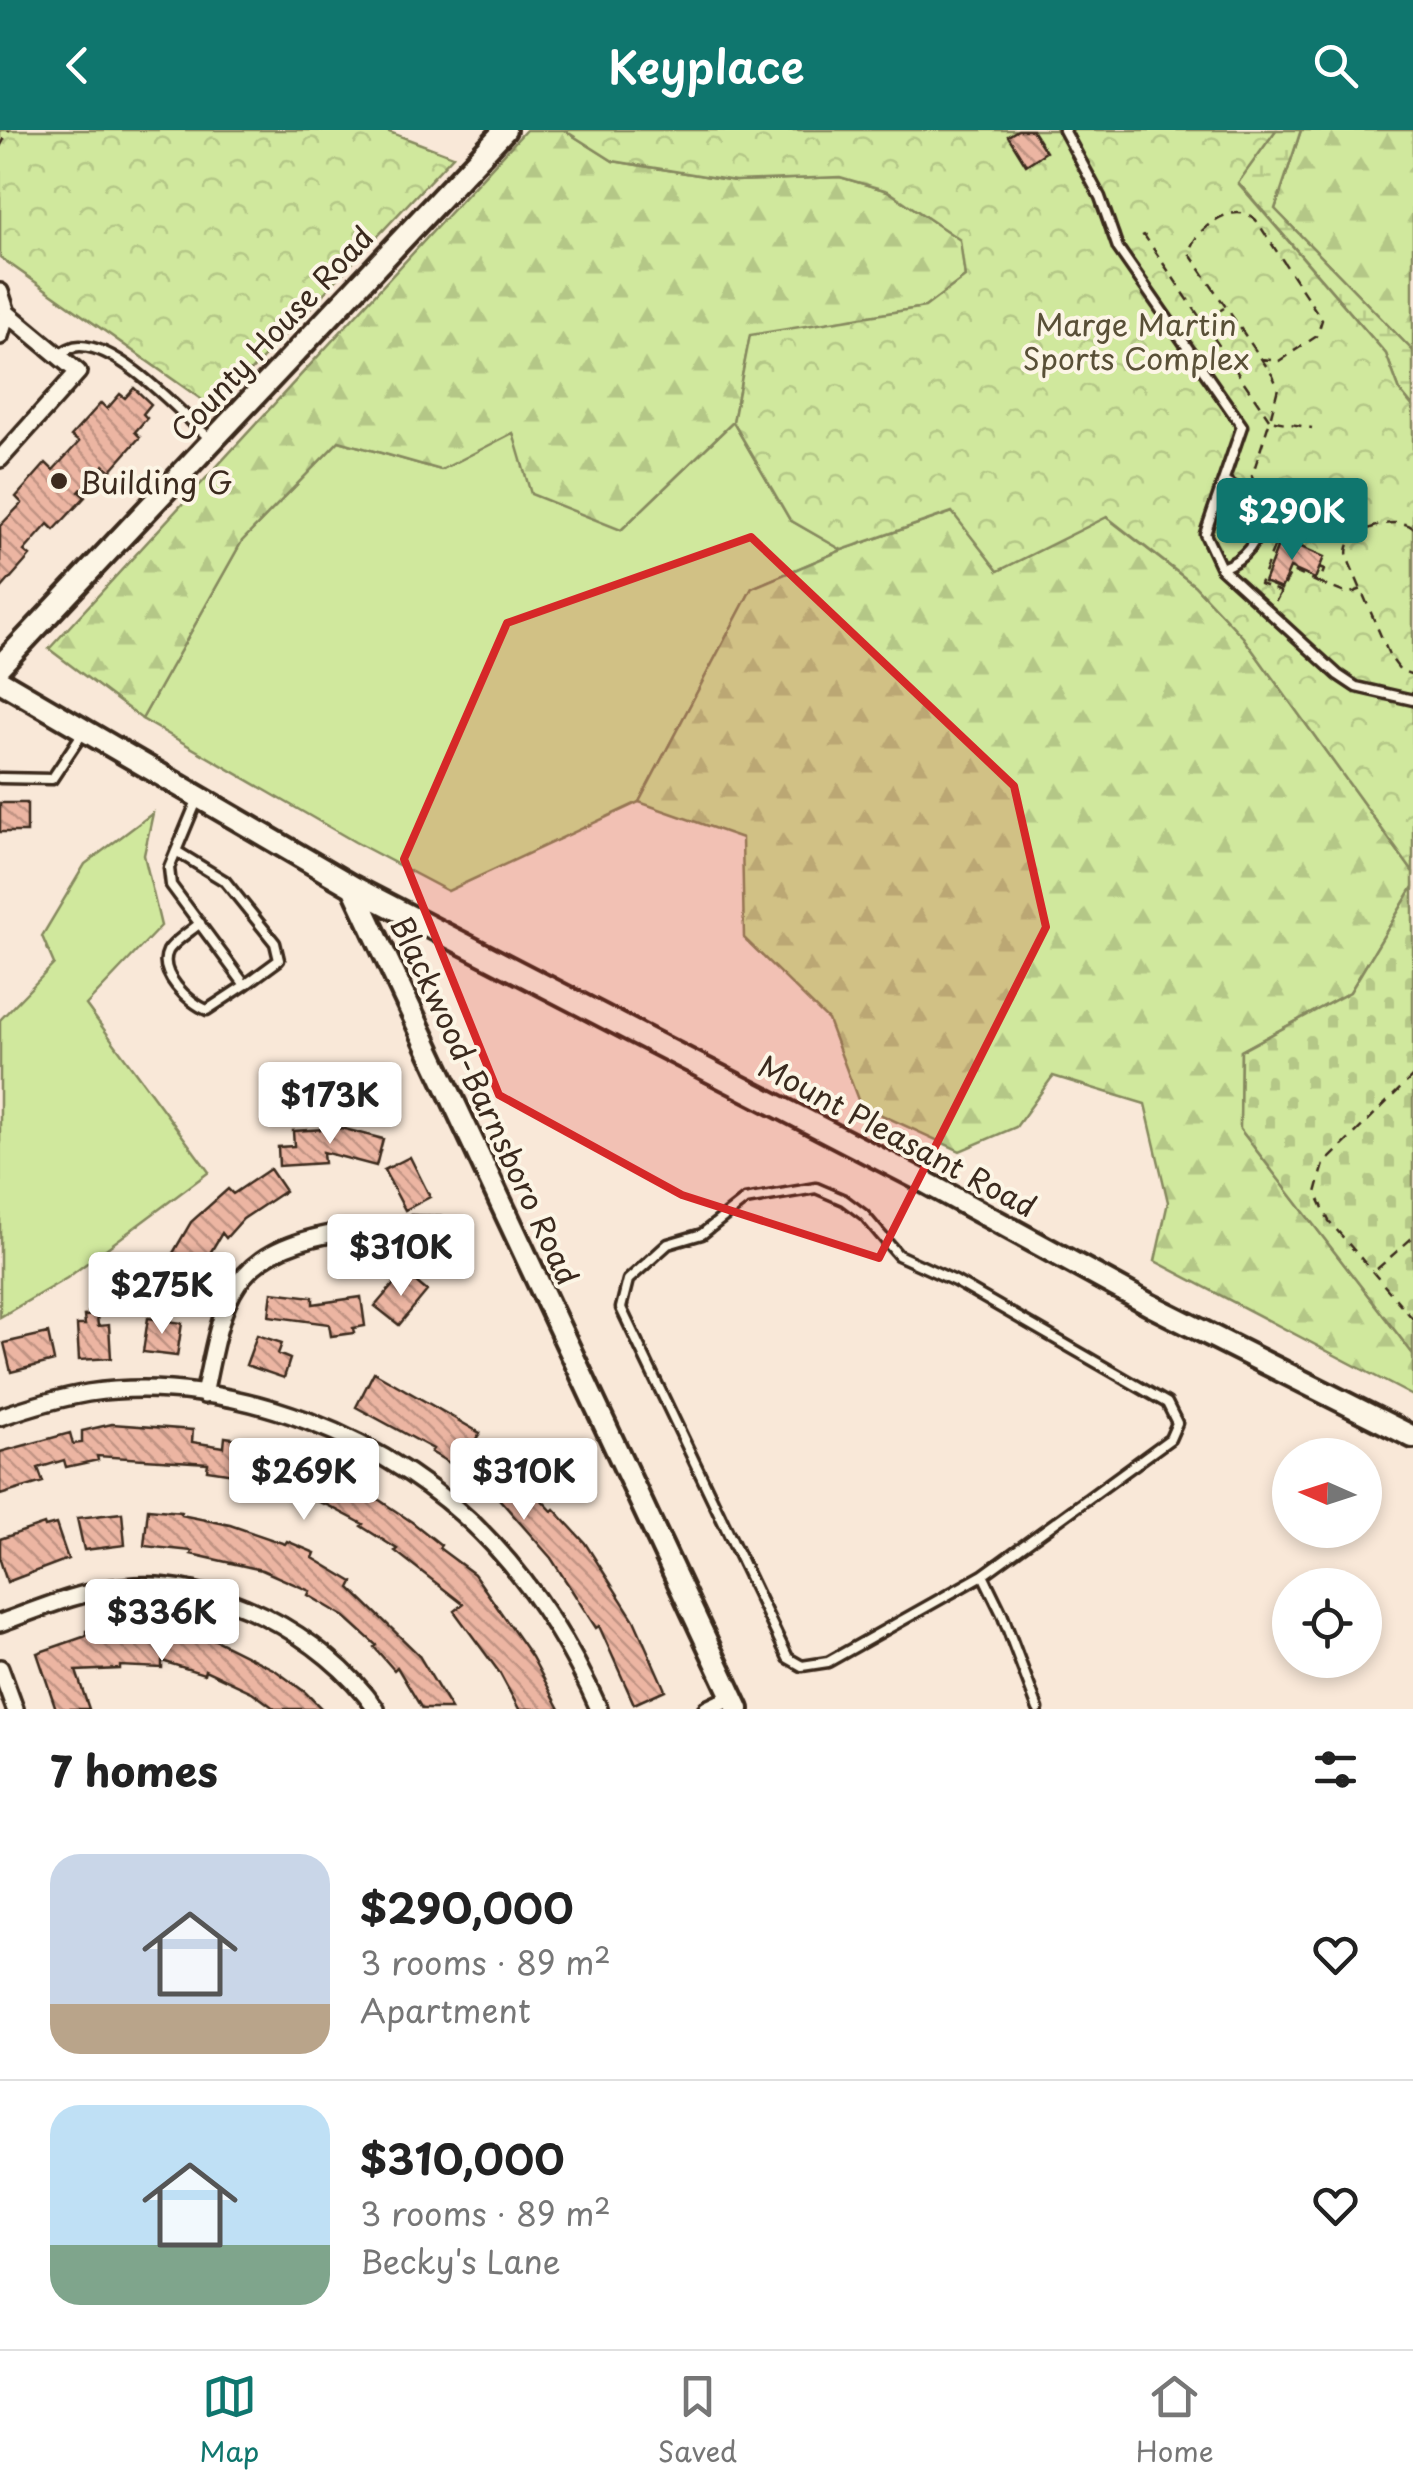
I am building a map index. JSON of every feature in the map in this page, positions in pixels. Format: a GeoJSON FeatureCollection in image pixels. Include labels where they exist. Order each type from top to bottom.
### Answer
{"type":"FeatureCollection","features":[{"type":"Feature","properties":{"kind":"main road","name":"County House Road"},"geometry":{"type":"LineString","coordinates":[[0,666],[505,130]]}},
{"type":"Feature","properties":{"kind":"main road"},"geometry":{"type":"LineString","coordinates":[[0,681],[354,888]]}},
{"type":"Feature","properties":{"kind":"main road","name":"Mount Pleasant Road"},"geometry":{"type":"LineString","coordinates":[[354,888],[923,1181],[1150,1305],[1413,1437]]}},
{"type":"Feature","properties":{"kind":"main road","name":"Blackwood-Barnsboro Road"},"geometry":{"type":"LineString","coordinates":[[354,888],[735,1703]]}},
{"type":"Feature","properties":{"kind":"street"},"geometry":{"type":"LineString","coordinates":[[0,292],[7,313],[78,372],[0,460]]}},
{"type":"Feature","properties":{"kind":"street"},"geometry":{"type":"LineString","coordinates":[[0,336],[7,313]]}},
{"type":"Feature","properties":{"kind":"street"},"geometry":{"type":"LineString","coordinates":[[204,1395],[219,1322],[247,1272],[274,1249],[330,1234]]}},
{"type":"Feature","properties":{"kind":"street"},"geometry":{"type":"LineString","coordinates":[[0,1417],[90,1393],[153,1391],[204,1395],[283,1414],[340,1436],[404,1471],[442,1498],[492,1544],[534,1594],[570,1649],[599,1709]]}},
{"type":"Feature","properties":{"kind":"street"},"geometry":{"type":"LineString","coordinates":[[0,1623],[105,1590],[144,1586],[196,1593],[284,1628],[336,1666],[376,1709]]}},
{"type":"Feature","properties":{"kind":"street"},"geometry":{"type":"LineString","coordinates":[[0,1668],[15,1709]]}},
{"type":"Feature","properties":{"kind":"street"},"geometry":{"type":"LineString","coordinates":[[707,1709],[735,1703]]}},
{"type":"Feature","properties":{"kind":"lane"},"geometry":{"type":"LineString","coordinates":[[1064,130],[1100,197],[1118,248],[1242,426],[1206,534],[1222,568],[1338,675],[1356,687],[1413,700]]}},
{"type":"Feature","properties":{"kind":"lane"},"geometry":{"type":"LineString","coordinates":[[58,356],[82,346],[111,355],[211,439]]}},
{"type":"Feature","properties":{"kind":"lane"},"geometry":{"type":"LineString","coordinates":[[1222,568],[1237,562],[1250,547],[1260,530],[1262,516],[1248,496],[1225,481]]}},
{"type":"Feature","properties":{"kind":"lane"},"geometry":{"type":"LineString","coordinates":[[0,778],[52,779],[84,731]]}},
{"type":"Feature","properties":{"kind":"lane"},"geometry":{"type":"LineString","coordinates":[[198,798],[169,868],[171,885],[245,985]]}},
{"type":"Feature","properties":{"kind":"lane"},"geometry":{"type":"LineString","coordinates":[[176,851],[224,881],[276,943],[279,960],[207,1010],[191,1002],[171,978],[166,956],[200,923]]}},
{"type":"Feature","properties":{"kind":"lane"},"geometry":{"type":"LineString","coordinates":[[816,1188],[844,1200],[864,1215],[898,1255],[955,1281],[1167,1403],[1176,1423],[1170,1439],[983,1576],[828,1662],[802,1666],[788,1658],[621,1308],[628,1280],[668,1244],[702,1234],[745,1200],[816,1188]]}},
{"type":"Feature","properties":{"kind":"lane"},"geometry":{"type":"LineString","coordinates":[[983,1576],[1002,1614],[1038,1709]]}},
{"type":"Feature","properties":{"kind":"path"},"geometry":{"type":"LineString","coordinates":[[0,146],[8,130]]}},
{"type":"Feature","properties":{"kind":"path"},"geometry":{"type":"LineString","coordinates":[[1258,491],[1252,476],[1278,388],[1194,264],[1189,249],[1196,236],[1228,214],[1246,212],[1256,220],[1322,320],[1317,336],[1279,362],[1261,358]]}},
{"type":"Feature","properties":{"kind":"path"},"geometry":{"type":"LineString","coordinates":[[1142,236],[1270,420],[1312,428]]}},
{"type":"Feature","properties":{"kind":"path"},"geometry":{"type":"LineString","coordinates":[[1204,321],[1224,308]]}},
{"type":"Feature","properties":{"kind":"path"},"geometry":{"type":"LineString","coordinates":[[1274,520],[1271,543],[1276,546],[1260,584],[1281,592]]}},
{"type":"Feature","properties":{"kind":"path"},"geometry":{"type":"LineString","coordinates":[[1413,528],[1406,522],[1392,521],[1354,538],[1348,556],[1395,665],[1405,674],[1413,675]]}},
{"type":"Feature","properties":{"kind":"path"},"geometry":{"type":"LineString","coordinates":[[1319,568],[1324,570],[1319,582]]}},
{"type":"Feature","properties":{"kind":"path"},"geometry":{"type":"LineString","coordinates":[[1274,606],[1292,571],[1348,594],[1363,589]]}},
{"type":"Feature","properties":{"kind":"path"},"geometry":{"type":"LineString","coordinates":[[1413,1076],[1324,1164],[1316,1184],[1322,1210],[1413,1319]]}},
{"type":"Feature","properties":{"kind":"path"},"geometry":{"type":"LineString","coordinates":[[1375,1271],[1413,1237]]}},
{"type":"Feature","properties":{"kind":"highlighted area"},"geometry":{"type":"Polygon","coordinates":[[[751,537],[1014,786],[1046,927],[879,1258],[682,1195],[499,1095],[404,859],[507,623],[751,537]]]}},
{"type":"Feature","properties":{"kind":"green space"},"geometry":{"type":"Polygon","coordinates":[[[0,130],[384,130],[453,156],[215,409],[0,257],[0,130]]]}},
{"type":"Feature","properties":{"kind":"green space"},"geometry":{"type":"Polygon","coordinates":[[[526,130],[564,130],[613,161],[735,181],[840,177],[888,191],[961,240],[965,277],[925,307],[750,336],[733,422],[621,530],[531,494],[513,433],[441,470],[339,441],[242,541],[142,719],[49,649],[526,130]]]}},
{"type":"Feature","properties":{"kind":"green space","name":"Marge Martin Sports Complex"},"geometry":{"type":"Polygon","coordinates":[[[564,130],[1276,130],[1238,183],[1386,354],[1400,391],[1413,407],[1413,872],[1243,637],[1194,585],[1107,517],[998,571],[952,512],[842,550],[790,520],[733,422],[750,335],[925,307],[965,277],[960,240],[888,191],[840,177],[735,181],[613,161],[564,130]]]}},
{"type":"Feature","properties":{"kind":"green space"},"geometry":{"type":"Polygon","coordinates":[[[1276,130],[1301,130],[1275,209],[1413,351],[1413,407],[1400,391],[1386,354],[1238,182],[1276,130]]]}},
{"type":"Feature","properties":{"kind":"green space"},"geometry":{"type":"Polygon","coordinates":[[[1301,130],[1413,130],[1413,351],[1275,209],[1301,130]]]}},
{"type":"Feature","properties":{"kind":"green space"},"geometry":{"type":"Polygon","coordinates":[[[733,422],[790,520],[842,550],[752,588],[639,802],[448,891],[142,719],[242,541],[339,441],[441,470],[513,432],[621,530],[733,422]]]}},
{"type":"Feature","properties":{"kind":"green space"},"geometry":{"type":"Polygon","coordinates":[[[953,512],[998,571],[1106,517],[1194,585],[1243,637],[1413,872],[1413,887],[1350,992],[1241,1051],[1240,1129],[1413,1354],[1413,1396],[1155,1261],[1168,1202],[1145,1104],[1053,1076],[1016,1127],[960,1151],[860,1105],[828,1020],[744,938],[742,838],[639,802],[752,588],[842,550],[953,512]]]}},
{"type":"Feature","properties":{"kind":"green space"},"geometry":{"type":"Polygon","coordinates":[[[153,813],[144,855],[161,926],[86,1005],[209,1172],[67,1278],[0,1317],[0,1020],[54,964],[42,936],[85,864],[153,813]]]}},
{"type":"Feature","properties":{"kind":"green space"},"geometry":{"type":"Polygon","coordinates":[[[1413,887],[1413,1354],[1240,1129],[1241,1051],[1350,992],[1413,887]]]}},
{"type":"Feature","properties":{"kind":"building"},"geometry":{"type":"Polygon","coordinates":[[[1018,130],[1032,130],[1046,152],[1026,165],[1008,136],[1018,130]]]}},
{"type":"Feature","properties":{"kind":"building","name":"Building G"},"geometry":{"type":"Polygon","coordinates":[[[134,388],[151,404],[143,414],[147,418],[135,432],[140,437],[110,471],[104,465],[79,492],[85,497],[54,530],[48,524],[24,551],[30,556],[0,590],[0,526],[22,503],[16,497],[46,463],[53,470],[79,442],[71,436],[101,403],[107,409],[120,394],[125,398],[134,388]]]}},
{"type":"Feature","properties":{"kind":"building"},"geometry":{"type":"Polygon","coordinates":[[[1281,538],[1324,557],[1315,579],[1290,568],[1281,589],[1264,582],[1281,538]]]}},
{"type":"Feature","properties":{"kind":"building"},"geometry":{"type":"Polygon","coordinates":[[[0,803],[27,803],[27,832],[0,832],[0,803]]]}},
{"type":"Feature","properties":{"kind":"building"},"geometry":{"type":"Polygon","coordinates":[[[341,1128],[383,1139],[376,1166],[323,1152],[324,1163],[279,1166],[278,1147],[294,1146],[293,1131],[341,1128]]]}},
{"type":"Feature","properties":{"kind":"building"},"geometry":{"type":"Polygon","coordinates":[[[410,1157],[430,1197],[405,1210],[384,1170],[410,1157]]]}},
{"type":"Feature","properties":{"kind":"building"},"geometry":{"type":"Polygon","coordinates":[[[270,1169],[285,1191],[243,1219],[226,1238],[222,1233],[201,1263],[179,1309],[147,1294],[160,1264],[165,1267],[191,1222],[228,1189],[233,1194],[270,1169]]]}},
{"type":"Feature","properties":{"kind":"building"},"geometry":{"type":"Polygon","coordinates":[[[411,1215],[441,1216],[439,1259],[409,1258],[411,1215]]]}},
{"type":"Feature","properties":{"kind":"building"},"geometry":{"type":"Polygon","coordinates":[[[404,1272],[427,1291],[399,1325],[375,1306],[404,1272]]]}},
{"type":"Feature","properties":{"kind":"building"},"geometry":{"type":"Polygon","coordinates":[[[272,1292],[313,1297],[313,1304],[361,1297],[365,1326],[353,1328],[354,1333],[331,1336],[329,1324],[269,1316],[272,1292]]]}},
{"type":"Feature","properties":{"kind":"building"},"geometry":{"type":"Polygon","coordinates":[[[97,1315],[98,1326],[109,1325],[111,1358],[79,1360],[77,1325],[85,1325],[84,1316],[97,1315]]]}},
{"type":"Feature","properties":{"kind":"building"},"geometry":{"type":"Polygon","coordinates":[[[148,1318],[182,1323],[177,1356],[143,1352],[148,1318]]]}},
{"type":"Feature","properties":{"kind":"building"},"geometry":{"type":"Polygon","coordinates":[[[48,1333],[54,1361],[11,1372],[4,1343],[48,1333]]]}},
{"type":"Feature","properties":{"kind":"building"},"geometry":{"type":"Polygon","coordinates":[[[257,1335],[282,1343],[278,1354],[290,1359],[284,1378],[246,1365],[257,1335]]]}},
{"type":"Feature","properties":{"kind":"building"},"geometry":{"type":"Polygon","coordinates":[[[374,1372],[480,1433],[476,1439],[554,1509],[585,1543],[634,1620],[665,1690],[634,1704],[599,1626],[596,1628],[551,1558],[492,1491],[460,1464],[458,1468],[431,1452],[433,1449],[356,1407],[374,1372]]]}},
{"type":"Feature","properties":{"kind":"building"},"geometry":{"type":"Polygon","coordinates":[[[112,1424],[193,1430],[192,1442],[224,1447],[225,1437],[253,1441],[324,1468],[366,1491],[412,1522],[474,1574],[532,1657],[560,1709],[519,1709],[499,1672],[454,1611],[463,1604],[363,1524],[327,1505],[241,1475],[207,1470],[208,1463],[97,1456],[98,1460],[66,1467],[64,1460],[38,1468],[43,1482],[0,1495],[0,1452],[70,1433],[73,1444],[82,1443],[82,1431],[112,1424]]]}},
{"type":"Feature","properties":{"kind":"building"},"geometry":{"type":"Polygon","coordinates":[[[148,1509],[181,1512],[285,1544],[287,1541],[315,1553],[313,1558],[353,1582],[350,1588],[418,1654],[451,1709],[422,1709],[397,1667],[394,1670],[376,1645],[345,1617],[308,1595],[310,1591],[262,1570],[191,1554],[192,1551],[144,1546],[148,1509]]]}},
{"type":"Feature","properties":{"kind":"building"},"geometry":{"type":"Polygon","coordinates":[[[122,1513],[125,1545],[84,1550],[77,1518],[122,1513]]]}},
{"type":"Feature","properties":{"kind":"building"},"geometry":{"type":"Polygon","coordinates":[[[44,1524],[56,1524],[68,1559],[7,1582],[0,1560],[0,1539],[44,1524]]]}},
{"type":"Feature","properties":{"kind":"building"},"geometry":{"type":"Polygon","coordinates":[[[133,1625],[173,1627],[215,1640],[275,1670],[322,1709],[275,1709],[252,1692],[205,1670],[204,1674],[162,1661],[162,1668],[120,1666],[76,1671],[89,1709],[56,1709],[37,1653],[86,1636],[86,1631],[133,1625]]]}},
{"type":"Feature","properties":{"kind":"place","name":"Building G"},"geometry":{"type":"Point","coordinates":[59,481]}}]}
